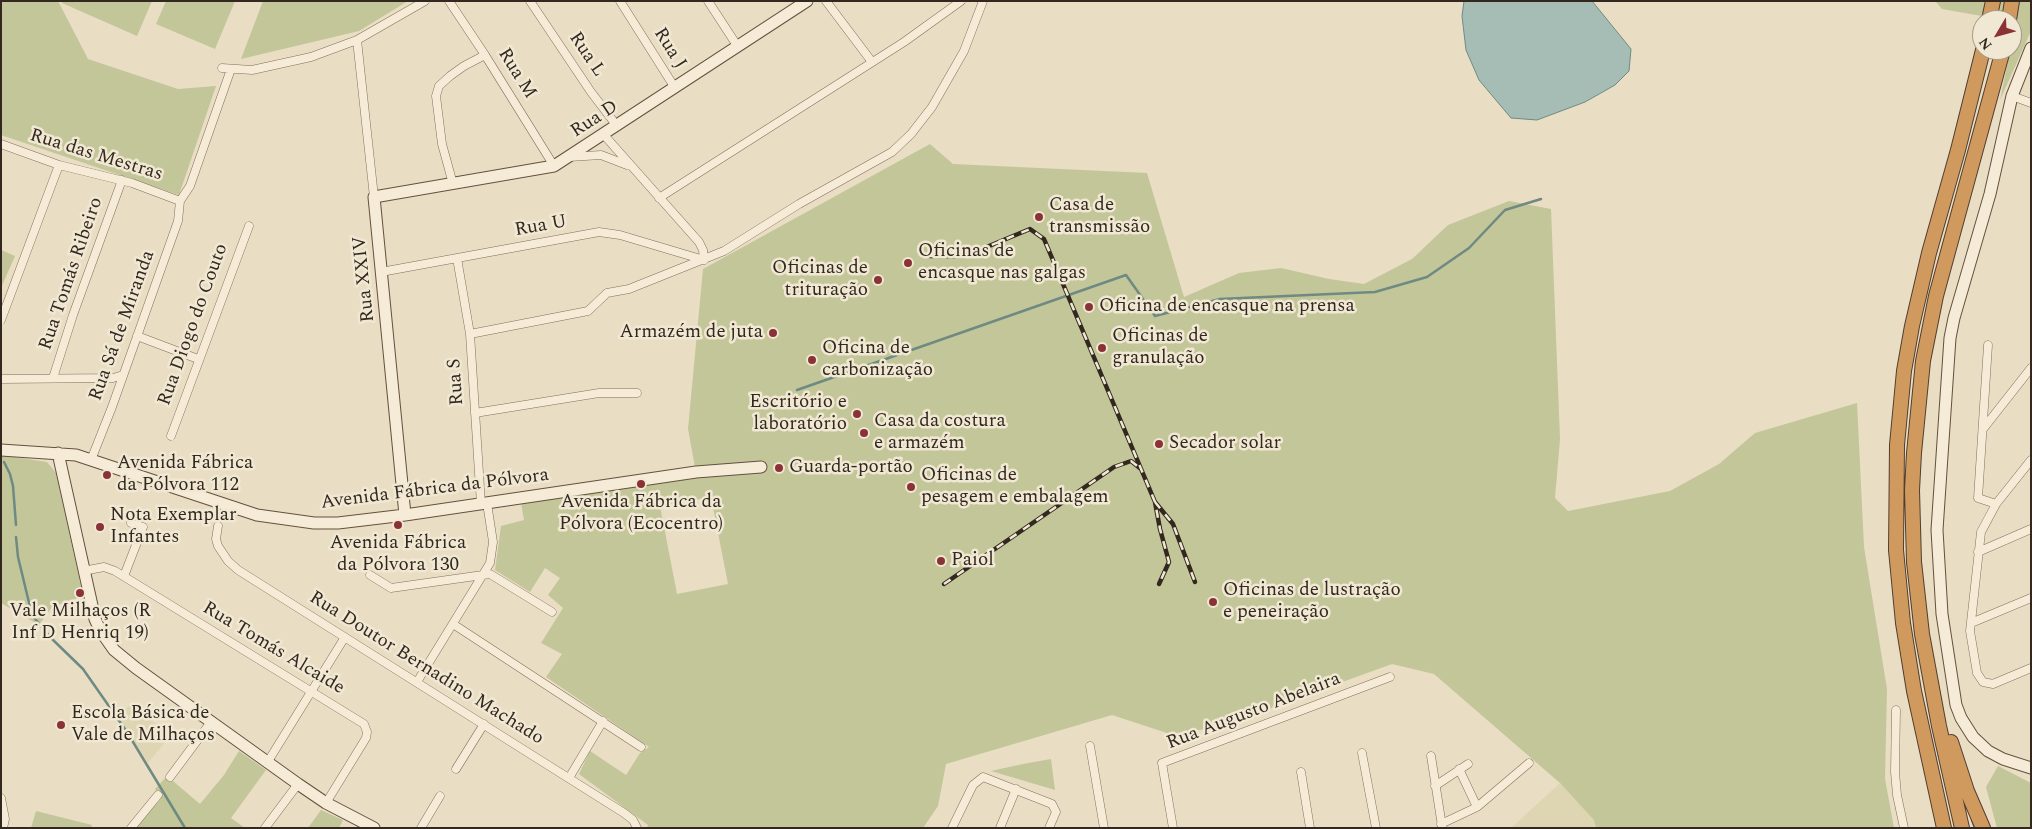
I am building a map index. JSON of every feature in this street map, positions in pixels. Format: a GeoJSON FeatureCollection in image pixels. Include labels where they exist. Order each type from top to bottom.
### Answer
{"type":"FeatureCollection","features":[{"type":"Feature","properties":{"kind":"highway"},"geometry":{"type":"LineString","coordinates":[[1943,828],[1914,691],[1899,587],[1895,514],[1897,445],[1904,371],[1912,326],[1929,253],[1980,60]]}},
{"type":"Feature","properties":{"kind":"highway"},"geometry":{"type":"LineString","coordinates":[[1962,828],[1928,672],[1917,598],[1912,490],[1923,361],[1938,288],[2000,60]]}},
{"type":"Feature","properties":{"kind":"highway"},"geometry":{"type":"LineString","coordinates":[[1919,391],[1920,544],[1934,669],[1958,766],[1983,828]]}},
{"type":"Feature","properties":{"kind":"street"},"geometry":{"type":"LineString","coordinates":[[180,201],[190,186],[227,68],[252,70],[311,57],[357,40],[425,1]]}},
{"type":"Feature","properties":{"kind":"street","name":"Rua M"},"geometry":{"type":"LineString","coordinates":[[450,1],[486,55],[554,166]]}},
{"type":"Feature","properties":{"kind":"street","name":"Rua L"},"geometry":{"type":"LineString","coordinates":[[530,1],[591,92],[617,126]]}},
{"type":"Feature","properties":{"kind":"street","name":"Rua J"},"geometry":{"type":"LineString","coordinates":[[620,1],[675,88]]}},
{"type":"Feature","properties":{"kind":"street"},"geometry":{"type":"LineString","coordinates":[[708,1],[738,47]]}},
{"type":"Feature","properties":{"kind":"street"},"geometry":{"type":"LineString","coordinates":[[826,1],[872,62]]}},
{"type":"Feature","properties":{"kind":"street"},"geometry":{"type":"LineString","coordinates":[[659,198],[872,62],[961,1]]}},
{"type":"Feature","properties":{"kind":"street"},"geometry":{"type":"LineString","coordinates":[[470,334],[588,311],[607,293],[629,289],[724,251],[799,204],[892,152],[911,134],[932,107],[964,52],[983,1]]}},
{"type":"Feature","properties":{"kind":"street","name":"Rua D"},"geometry":{"type":"LineString","coordinates":[[374,197],[554,166],[738,47],[801,3]]}},
{"type":"Feature","properties":{"kind":"street","name":"Rua XXIV"},"geometry":{"type":"LineString","coordinates":[[357,40],[382,272],[405,515]]}},
{"type":"Feature","properties":{"kind":"street"},"geometry":{"type":"LineString","coordinates":[[2031,48],[2012,96],[1990,194],[1950,338],[1938,509],[1938,562],[1945,638],[1956,705],[1961,718],[1973,737],[1988,751],[2003,759],[2031,768]]}},
{"type":"Feature","properties":{"kind":"street"},"geometry":{"type":"LineString","coordinates":[[453,184],[442,144],[436,96],[439,86],[450,76],[464,66],[486,55]]}},
{"type":"Feature","properties":{"kind":"street"},"geometry":{"type":"LineString","coordinates":[[2012,96],[2031,104]]}},
{"type":"Feature","properties":{"kind":"street"},"geometry":{"type":"LineString","coordinates":[[604,135],[698,242],[703,250],[704,260]]}},
{"type":"Feature","properties":{"kind":"street","name":"Rua das Mestras"},"geometry":{"type":"LineString","coordinates":[[1,144],[59,164],[122,180],[180,201]]}},
{"type":"Feature","properties":{"kind":"street"},"geometry":{"type":"LineString","coordinates":[[569,157],[601,155],[620,161],[633,168]]}},
{"type":"Feature","properties":{"kind":"street"},"geometry":{"type":"LineString","coordinates":[[2,316],[59,164]]}},
{"type":"Feature","properties":{"kind":"street","name":"Rua Tomás Ribeiro"},"geometry":{"type":"LineString","coordinates":[[53,378],[73,315],[122,180]]}},
{"type":"Feature","properties":{"kind":"street","name":"Rua Sá de Miranda"},"geometry":{"type":"LineString","coordinates":[[90,460],[112,408],[122,375],[178,221],[180,201]]}},
{"type":"Feature","properties":{"kind":"street","name":"Rua Diogo do Couto"},"geometry":{"type":"LineString","coordinates":[[171,436],[249,226]]}},
{"type":"Feature","properties":{"kind":"street","name":"Rua U"},"geometry":{"type":"LineString","coordinates":[[382,272],[599,232],[620,235],[704,260]]}},
{"type":"Feature","properties":{"kind":"street","name":"Rua S"},"geometry":{"type":"LineString","coordinates":[[417,682],[485,574],[490,563],[493,542],[484,503],[475,413],[470,334],[457,258]]}},
{"type":"Feature","properties":{"kind":"street"},"geometry":{"type":"LineString","coordinates":[[137,336],[198,359]]}},
{"type":"Feature","properties":{"kind":"street"},"geometry":{"type":"LineString","coordinates":[[1988,345],[1978,498],[1996,504]]}},
{"type":"Feature","properties":{"kind":"street"},"geometry":{"type":"LineString","coordinates":[[1982,430],[2031,368]]}},
{"type":"Feature","properties":{"kind":"street"},"geometry":{"type":"LineString","coordinates":[[1,379],[113,378],[122,375]]}},
{"type":"Feature","properties":{"kind":"street"},"geometry":{"type":"LineString","coordinates":[[475,413],[599,393],[637,393]]}},
{"type":"Feature","properties":{"kind":"street","name":"Avenida Fábrica da Pólvora"},"geometry":{"type":"LineString","coordinates":[[1,450],[58,453],[90,460],[257,515],[314,523],[338,523],[405,515],[696,472],[761,467]]}},
{"type":"Feature","properties":{"kind":"street"},"geometry":{"type":"LineString","coordinates":[[58,453],[95,619],[114,650],[267,763],[326,803],[374,828]]}},
{"type":"Feature","properties":{"kind":"street"},"geometry":{"type":"LineString","coordinates":[[2031,460],[1996,504],[1981,532],[1970,632],[1976,673],[1983,682],[1993,684],[2031,668]]}},
{"type":"Feature","properties":{"kind":"street"},"geometry":{"type":"LineString","coordinates":[[124,576],[143,527],[131,523]]}},
{"type":"Feature","properties":{"kind":"street","name":"Rua Doutor Bernadino Machado"},"geometry":{"type":"LineString","coordinates":[[218,526],[216,539],[218,546],[228,561],[238,570],[569,778],[633,820],[637,828]]}},
{"type":"Feature","properties":{"kind":"street"},"geometry":{"type":"LineString","coordinates":[[1978,552],[2031,529]]}},
{"type":"Feature","properties":{"kind":"street","name":"Rua Tomás Alcaide"},"geometry":{"type":"LineString","coordinates":[[83,571],[104,567],[124,576],[367,727],[366,738],[326,803]]}},
{"type":"Feature","properties":{"kind":"street"},"geometry":{"type":"LineString","coordinates":[[370,575],[391,588],[485,574],[496,576],[552,612]]}},
{"type":"Feature","properties":{"kind":"street"},"geometry":{"type":"LineString","coordinates":[[1971,623],[2031,598]]}},
{"type":"Feature","properties":{"kind":"street"},"geometry":{"type":"LineString","coordinates":[[454,624],[641,747]]}},
{"type":"Feature","properties":{"kind":"street"},"geometry":{"type":"LineString","coordinates":[[267,763],[345,637]]}},
{"type":"Feature","properties":{"kind":"street","name":"Rua Augusto Abelaira"},"geometry":{"type":"LineString","coordinates":[[1173,828],[1162,763],[1390,677]]}},
{"type":"Feature","properties":{"kind":"street"},"geometry":{"type":"LineString","coordinates":[[1896,710],[1895,772],[1897,795],[1904,828]]}},
{"type":"Feature","properties":{"kind":"street"},"geometry":{"type":"LineString","coordinates":[[569,778],[603,721]]}},
{"type":"Feature","properties":{"kind":"street"},"geometry":{"type":"LineString","coordinates":[[170,777],[211,722]]}},
{"type":"Feature","properties":{"kind":"street"},"geometry":{"type":"LineString","coordinates":[[456,769],[484,724]]}},
{"type":"Feature","properties":{"kind":"street"},"geometry":{"type":"LineString","coordinates":[[1090,746],[1104,828]]}},
{"type":"Feature","properties":{"kind":"street"},"geometry":{"type":"LineString","coordinates":[[1362,753],[1376,828]]}},
{"type":"Feature","properties":{"kind":"street"},"geometry":{"type":"LineString","coordinates":[[1431,756],[1442,826],[1477,807],[1530,763]]}},
{"type":"Feature","properties":{"kind":"street"},"geometry":{"type":"LineString","coordinates":[[1435,786],[1468,764]]}},
{"type":"Feature","properties":{"kind":"street"},"geometry":{"type":"LineString","coordinates":[[1459,769],[1477,807]]}},
{"type":"Feature","properties":{"kind":"street"},"geometry":{"type":"LineString","coordinates":[[1301,772],[1310,828]]}},
{"type":"Feature","properties":{"kind":"street"},"geometry":{"type":"LineString","coordinates":[[952,828],[973,785],[978,780],[988,778],[1053,805],[1056,812],[1049,828]]}},
{"type":"Feature","properties":{"kind":"street"},"geometry":{"type":"LineString","coordinates":[[265,828],[298,784]]}},
{"type":"Feature","properties":{"kind":"street"},"geometry":{"type":"LineString","coordinates":[[1000,828],[1016,789]]}},
{"type":"Feature","properties":{"kind":"street"},"geometry":{"type":"LineString","coordinates":[[131,828],[158,795]]}},
{"type":"Feature","properties":{"kind":"street"},"geometry":{"type":"LineString","coordinates":[[421,828],[440,796]]}},
{"type":"Feature","properties":{"kind":"street"},"geometry":{"type":"LineString","coordinates":[[1,798],[5,819],[3,828]]}},
{"type":"Feature","properties":{"kind":"shaded area"},"geometry":{"type":"Polygon","coordinates":[[[130,705],[171,735],[148,763],[118,716],[130,705]]]}},
{"type":"Feature","properties":{"kind":"shaded area"},"geometry":{"type":"Polygon","coordinates":[[[1560,783],[1595,820],[1596,828],[1511,828],[1560,783]]]}},
{"type":"Feature","properties":{"kind":"green space"},"geometry":{"type":"Polygon","coordinates":[[[1,1],[58,1],[88,59],[178,89],[216,86],[179,195],[1,135],[1,1]]]}},
{"type":"Feature","properties":{"kind":"green space"},"geometry":{"type":"Polygon","coordinates":[[[62,1],[152,1],[137,36],[62,3],[62,1]]]}},
{"type":"Feature","properties":{"kind":"green space"},"geometry":{"type":"Polygon","coordinates":[[[166,1],[235,1],[215,49],[156,24],[166,1]]]}},
{"type":"Feature","properties":{"kind":"green space"},"geometry":{"type":"Polygon","coordinates":[[[263,1],[408,1],[359,31],[241,59],[263,1]]]}},
{"type":"Feature","properties":{"kind":"green space"},"geometry":{"type":"Polygon","coordinates":[[[1935,1],[2031,1],[2031,31],[2022,51],[2022,10],[1972,10],[1972,14],[1942,9],[1935,1]]]}},
{"type":"Feature","properties":{"kind":"green space"},"geometry":{"type":"Polygon","coordinates":[[[2008,60],[2018,60],[2000,100],[2008,60]]]}},
{"type":"Feature","properties":{"kind":"green space"},"geometry":{"type":"Polygon","coordinates":[[[930,144],[953,164],[1147,173],[1184,297],[1239,273],[1281,268],[1329,279],[1364,284],[1412,259],[1448,225],[1509,201],[1551,209],[1560,439],[1555,498],[1568,511],[1670,491],[1719,464],[1755,433],[1857,403],[1864,547],[1887,689],[1885,779],[1894,828],[1596,828],[1594,820],[1560,783],[1434,674],[1392,664],[1287,702],[1228,726],[1170,734],[1112,715],[946,764],[938,806],[923,828],[647,828],[648,825],[579,774],[590,751],[626,775],[640,753],[649,747],[546,677],[562,654],[541,643],[563,608],[548,595],[560,578],[545,568],[530,592],[495,570],[501,526],[524,520],[521,503],[697,478],[688,429],[703,269],[930,144]],[[711,497],[660,506],[677,594],[728,584],[711,497]]]}},
{"type":"Feature","properties":{"kind":"green space"},"geometry":{"type":"Polygon","coordinates":[[[1,250],[15,256],[1,288],[1,250]]]}},
{"type":"Feature","properties":{"kind":"green space"},"geometry":{"type":"Polygon","coordinates":[[[1,455],[47,462],[56,473],[83,596],[52,607],[39,625],[1,603],[1,455]]]}},
{"type":"Feature","properties":{"kind":"green space"},"geometry":{"type":"Polygon","coordinates":[[[239,751],[266,770],[231,818],[245,828],[138,828],[136,826],[161,799],[155,789],[167,776],[200,804],[224,775],[239,751]]]}},
{"type":"Feature","properties":{"kind":"green space"},"geometry":{"type":"Polygon","coordinates":[[[1051,759],[1055,790],[991,771],[1023,764],[1051,759]]]}},
{"type":"Feature","properties":{"kind":"green space"},"geometry":{"type":"Polygon","coordinates":[[[1998,766],[2031,783],[2031,828],[1997,828],[1986,787],[1998,766]]]}},
{"type":"Feature","properties":{"kind":"green space"},"geometry":{"type":"Polygon","coordinates":[[[321,810],[343,820],[339,828],[308,828],[321,810]]]}},
{"type":"Feature","properties":{"kind":"green space"},"geometry":{"type":"Polygon","coordinates":[[[36,811],[92,825],[91,828],[31,828],[36,811]]]}},
{"type":"Feature","properties":{"kind":"water"},"geometry":{"type":"Polygon","coordinates":[[[1464,1],[1592,1],[1631,49],[1629,71],[1615,85],[1585,102],[1537,120],[1511,118],[1479,80],[1466,50],[1462,16],[1464,1]]]}},
{"type":"Feature","properties":{"kind":"waterway"},"geometry":{"type":"LineString","coordinates":[[797,390],[1126,275],[1155,316],[1220,299],[1375,292],[1427,277],[1469,248],[1505,210],[1541,199]]}},
{"type":"Feature","properties":{"kind":"waterway"},"geometry":{"type":"LineString","coordinates":[[4,462],[13,486],[16,525]]}},
{"type":"Feature","properties":{"kind":"waterway"},"geometry":{"type":"LineString","coordinates":[[16,537],[18,557],[32,615],[51,638],[83,669],[127,732],[185,828]]}},
{"type":"Feature","properties":{"kind":"waterway"},"geometry":{"type":"LineString","coordinates":[[1972,820],[1975,828]]}},
{"type":"Feature","properties":{"kind":"railway"},"geometry":{"type":"LineString","coordinates":[[930,256],[965,256],[1030,229],[1044,239],[1155,502],[1169,562],[1159,584]]}},
{"type":"Feature","properties":{"kind":"railway"},"geometry":{"type":"LineString","coordinates":[[944,584],[1114,467],[1131,461],[1141,469]]}},
{"type":"Feature","properties":{"kind":"railway"},"geometry":{"type":"LineString","coordinates":[[1155,502],[1173,524],[1195,582]]}},
{"type":"Feature","properties":{"kind":"place","name":"Casa de transmissão"},"geometry":{"type":"Point","coordinates":[1039,217]}},
{"type":"Feature","properties":{"kind":"place","name":"Oficinas de encasque nas galgas"},"geometry":{"type":"Point","coordinates":[908,263]}},
{"type":"Feature","properties":{"kind":"place","name":"Oficinas de trituração"},"geometry":{"type":"Point","coordinates":[878,280]}},
{"type":"Feature","properties":{"kind":"place","name":"Oficina de encasque na prensa"},"geometry":{"type":"Point","coordinates":[1089,307]}},
{"type":"Feature","properties":{"kind":"place","name":"Armazém de juta"},"geometry":{"type":"Point","coordinates":[773,333]}},
{"type":"Feature","properties":{"kind":"place","name":"Oficinas de granulação"},"geometry":{"type":"Point","coordinates":[1102,348]}},
{"type":"Feature","properties":{"kind":"place","name":"Oficina de carbonização"},"geometry":{"type":"Point","coordinates":[812,360]}},
{"type":"Feature","properties":{"kind":"place","name":"Escritório e laboratório"},"geometry":{"type":"Point","coordinates":[857,414]}},
{"type":"Feature","properties":{"kind":"place","name":"Casa da costura e armazém"},"geometry":{"type":"Point","coordinates":[864,433]}},
{"type":"Feature","properties":{"kind":"place","name":"Secador solar"},"geometry":{"type":"Point","coordinates":[1159,444]}},
{"type":"Feature","properties":{"kind":"place","name":"Guarda-portão"},"geometry":{"type":"Point","coordinates":[779,468]}},
{"type":"Feature","properties":{"kind":"place","name":"Avenida Fábrica da Pólvora 112"},"geometry":{"type":"Point","coordinates":[107,475]}},
{"type":"Feature","properties":{"kind":"place","name":"Avenida Fábrica da Pólvora (Ecocentro)"},"geometry":{"type":"Point","coordinates":[641,484]}},
{"type":"Feature","properties":{"kind":"place","name":"Oficinas de pesagem e embalagem"},"geometry":{"type":"Point","coordinates":[911,487]}},
{"type":"Feature","properties":{"kind":"place","name":"Avenida Fábrica da Pólvora 130"},"geometry":{"type":"Point","coordinates":[398,525]}},
{"type":"Feature","properties":{"kind":"place","name":"Nota Exemplar Infantes"},"geometry":{"type":"Point","coordinates":[100,527]}},
{"type":"Feature","properties":{"kind":"place","name":"Paiol"},"geometry":{"type":"Point","coordinates":[941,561]}},
{"type":"Feature","properties":{"kind":"place","name":"Vale Milhaços (R Inf D Henriq 19)"},"geometry":{"type":"Point","coordinates":[80,593]}},
{"type":"Feature","properties":{"kind":"place","name":"Oficinas de lustração e peneiração"},"geometry":{"type":"Point","coordinates":[1213,602]}},
{"type":"Feature","properties":{"kind":"place","name":"Escola Básica de Vale de Milhaços"},"geometry":{"type":"Point","coordinates":[61,725]}}]}
